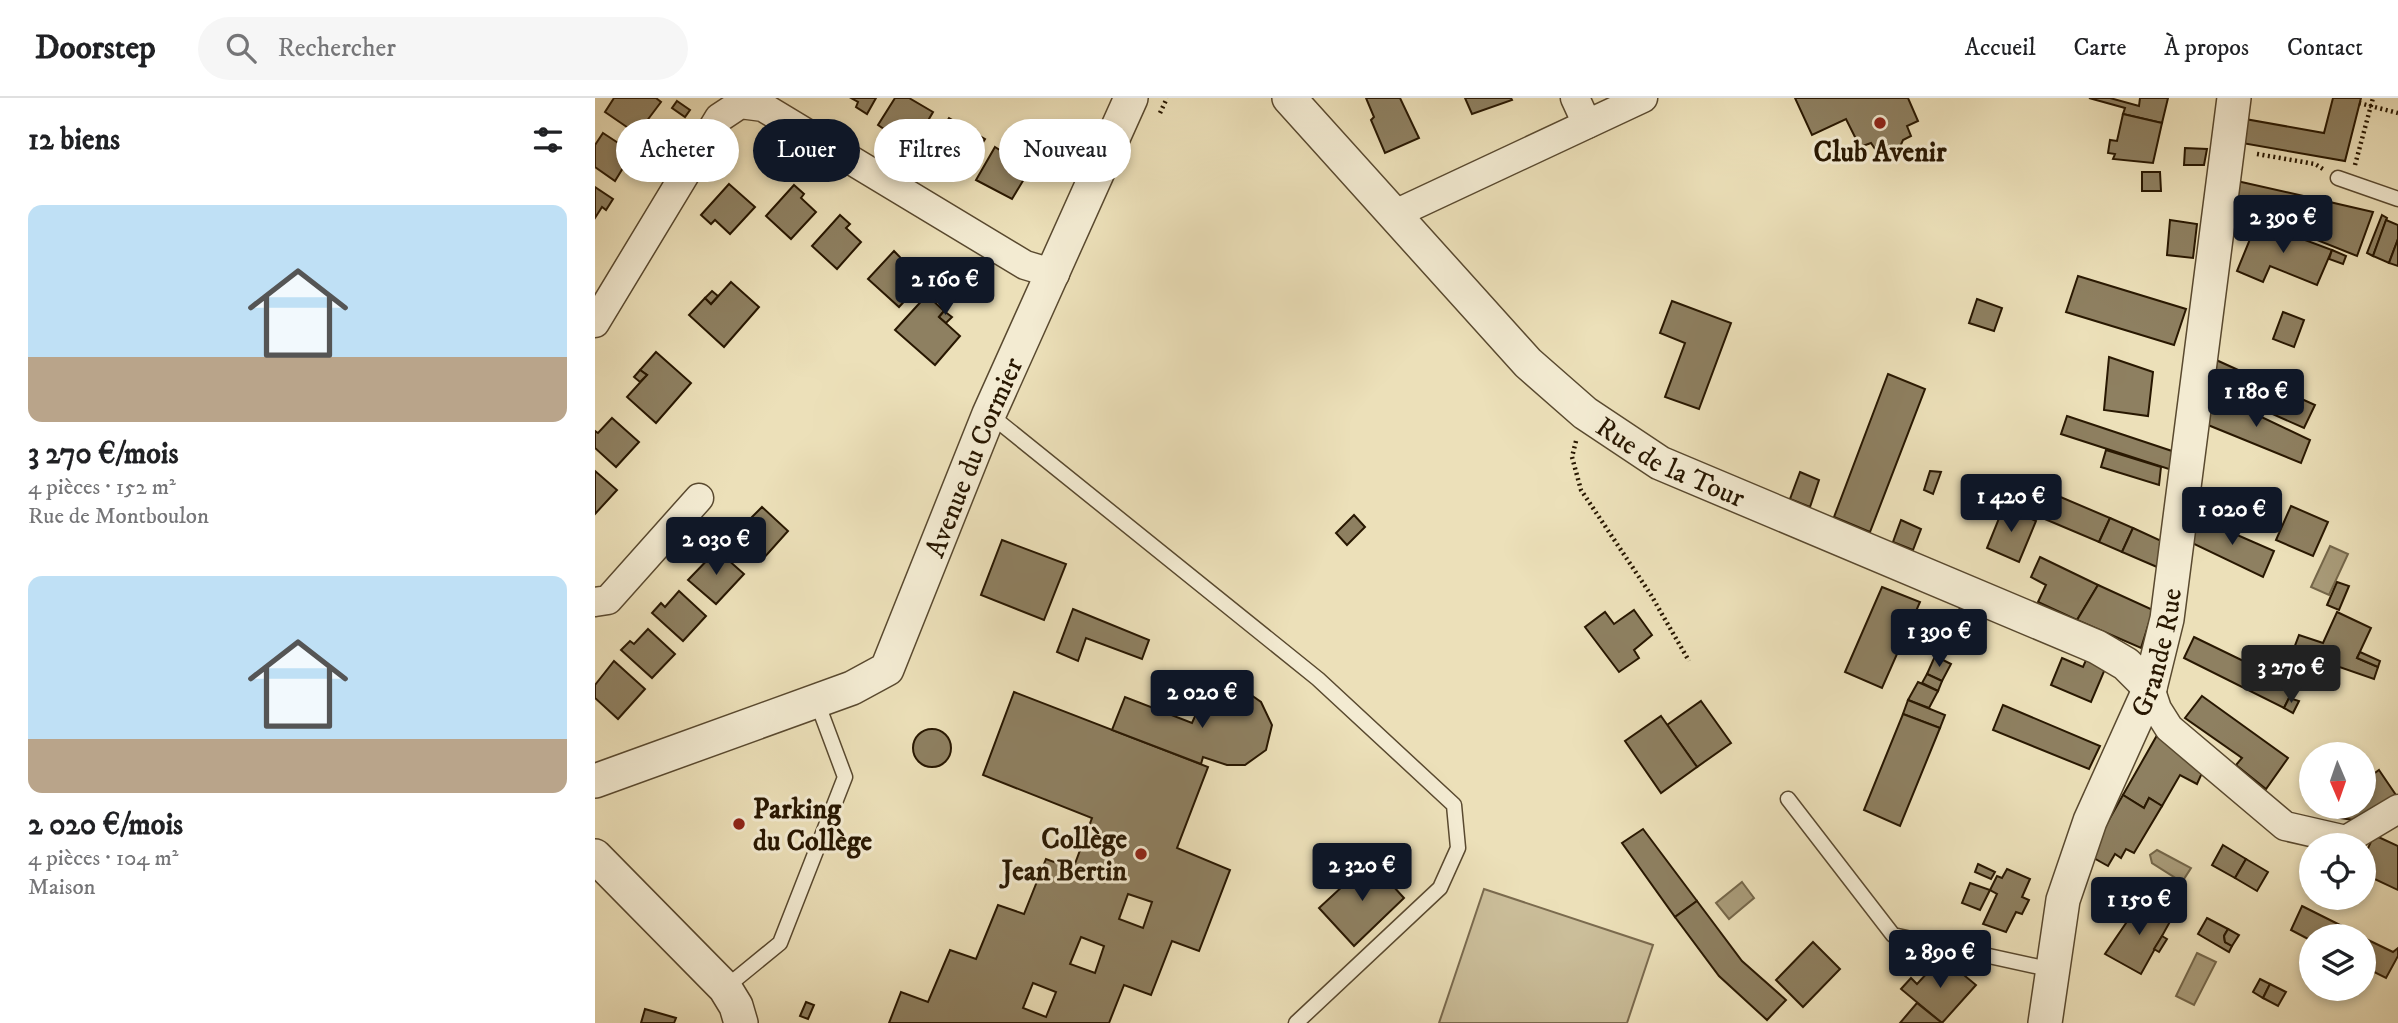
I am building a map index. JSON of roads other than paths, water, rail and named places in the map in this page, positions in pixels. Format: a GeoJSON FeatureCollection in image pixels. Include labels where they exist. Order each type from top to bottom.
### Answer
{"type":"FeatureCollection","features":[{"type":"Feature","properties":{"kind":"street","name":"Avenue du Cormier"},"geometry":{"type":"LineString","coordinates":[[595,781],[817,702],[852,688],[887,669],[989,414],[1055,274],[1131,98]]}},
{"type":"Feature","properties":{"kind":"street","name":"Rue de la Tour"},"geometry":{"type":"LineString","coordinates":[[1289,98],[1528,363],[1585,413],[1660,463],[2097,647],[2126,664],[2150,688]]}},
{"type":"Feature","properties":{"kind":"street"},"geometry":{"type":"LineString","coordinates":[[1575,98],[1587,124]]}},
{"type":"Feature","properties":{"kind":"street"},"geometry":{"type":"LineString","coordinates":[[1393,215],[1643,98]]}},
{"type":"Feature","properties":{"kind":"street","name":"Grande Rue"},"geometry":{"type":"LineString","coordinates":[[2045,1023],[2063,900],[2090,821],[2150,688],[2167,619],[2234,98]]}},
{"type":"Feature","properties":{"kind":"street"},"geometry":{"type":"LineString","coordinates":[[595,323],[719,118],[740,104],[763,107],[1025,265],[1055,274]]}},
{"type":"Feature","properties":{"kind":"street"},"geometry":{"type":"LineString","coordinates":[[595,602],[608,600],[699,498]]}},
{"type":"Feature","properties":{"kind":"street"},"geometry":{"type":"LineString","coordinates":[[2150,688],[2157,709],[2169,728],[2285,826],[2346,841],[2398,809]]}},
{"type":"Feature","properties":{"kind":"street"},"geometry":{"type":"LineString","coordinates":[[595,856],[725,988],[736,1006],[741,1023]]}},
{"type":"Feature","properties":{"kind":"lane"},"geometry":{"type":"LineString","coordinates":[[2344,180],[2398,200]]}},
{"type":"Feature","properties":{"kind":"lane"},"geometry":{"type":"LineString","coordinates":[[989,414],[1318,679],[1454,805],[1458,848],[1440,888],[1296,1023]]}},
{"type":"Feature","properties":{"kind":"lane"},"geometry":{"type":"LineString","coordinates":[[725,988],[780,943],[845,776],[817,702]]}},
{"type":"Feature","properties":{"kind":"lane"},"geometry":{"type":"LineString","coordinates":[[1788,799],[1893,936],[2053,970]]}},
{"type":"Feature","properties":{"kind":"place","name":"Club Avenir"},"geometry":{"type":"Point","coordinates":[1880,123]}},
{"type":"Feature","properties":{"kind":"place","name":"Parking du Collège"},"geometry":{"type":"Point","coordinates":[739,824]}},
{"type":"Feature","properties":{"kind":"place","name":"Collège Jean Bertin"},"geometry":{"type":"Point","coordinates":[1141,854]}}]}
